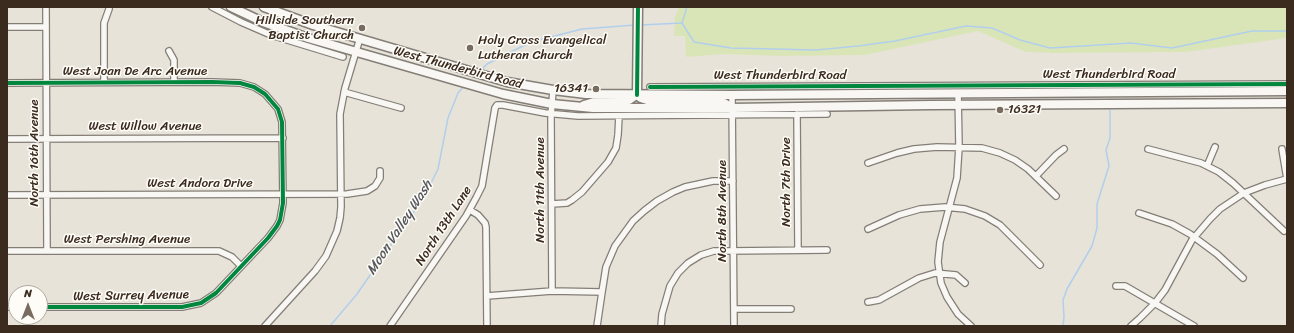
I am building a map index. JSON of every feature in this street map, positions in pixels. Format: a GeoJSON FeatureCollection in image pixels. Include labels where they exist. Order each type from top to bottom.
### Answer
{"type":"FeatureCollection","features":[{"type":"Feature","properties":{"kind":"main road","name":"West Thunderbird Road"},"geometry":{"type":"LineString","coordinates":[[231,7],[284,30],[459,82],[503,94],[575,107],[732,112],[931,105],[1287,103]]}},
{"type":"Feature","properties":{"kind":"main road","name":"West Thunderbird Road"},"geometry":{"type":"LineString","coordinates":[[264,7],[307,23],[507,82],[553,90],[591,94],[637,95],[677,91],[732,95],[931,89],[958,93],[1101,92],[1253,87],[1287,91]]}},
{"type":"Feature","properties":{"kind":"main road"},"geometry":{"type":"LineString","coordinates":[[637,95],[638,7]]}},
{"type":"Feature","properties":{"kind":"main road"},"geometry":{"type":"LineString","coordinates":[[441,76],[445,63]]}},
{"type":"Feature","properties":{"kind":"main road"},"geometry":{"type":"LineString","coordinates":[[931,89],[931,105]]}},
{"type":"Feature","properties":{"kind":"main road"},"geometry":{"type":"LineString","coordinates":[[1101,92],[1101,104]]}},
{"type":"Feature","properties":{"kind":"main road"},"geometry":{"type":"LineString","coordinates":[[575,107],[594,102],[629,100],[637,95]]}},
{"type":"Feature","properties":{"kind":"main road"},"geometry":{"type":"LineString","coordinates":[[637,95],[650,101],[724,103],[732,112]]}},
{"type":"Feature","properties":{"kind":"street","name":"North 16th Avenue"},"geometry":{"type":"LineString","coordinates":[[46,7],[47,251]]}},
{"type":"Feature","properties":{"kind":"street"},"geometry":{"type":"LineString","coordinates":[[212,7],[257,29],[287,41],[343,58]]}},
{"type":"Feature","properties":{"kind":"street"},"geometry":{"type":"LineString","coordinates":[[104,82],[104,23],[109,9]]}},
{"type":"Feature","properties":{"kind":"street"},"geometry":{"type":"LineString","coordinates":[[7,27],[46,27]]}},
{"type":"Feature","properties":{"kind":"street"},"geometry":{"type":"LineString","coordinates":[[264,326],[315,271],[333,243],[340,218],[340,121],[344,92],[360,38]]}},
{"type":"Feature","properties":{"kind":"street"},"geometry":{"type":"LineString","coordinates":[[327,53],[330,44]]}},
{"type":"Feature","properties":{"kind":"street"},"geometry":{"type":"LineString","coordinates":[[170,51],[174,60],[174,82]]}},
{"type":"Feature","properties":{"kind":"street","name":"West Joan De Arc Avenue"},"geometry":{"type":"LineString","coordinates":[[7,82],[240,83],[248,84],[262,91]]}},
{"type":"Feature","properties":{"kind":"street","name":"West Thunderbird Road"},"geometry":{"type":"LineString","coordinates":[[650,87],[677,91],[1253,87],[1287,84]]}},
{"type":"Feature","properties":{"kind":"street"},"geometry":{"type":"LineString","coordinates":[[1253,87],[1253,102]]}},
{"type":"Feature","properties":{"kind":"street","name":"North 11th Avenue"},"geometry":{"type":"LineString","coordinates":[[552,291],[553,90]]}},
{"type":"Feature","properties":{"kind":"street","name":"West Surrey Avenue"},"geometry":{"type":"LineString","coordinates":[[48,308],[182,307],[193,306],[207,300],[216,293],[277,226],[282,213],[282,122],[278,109],[262,91]]}},
{"type":"Feature","properties":{"kind":"street"},"geometry":{"type":"LineString","coordinates":[[344,92],[401,108]]}},
{"type":"Feature","properties":{"kind":"street"},"geometry":{"type":"LineString","coordinates":[[958,93],[958,178],[938,248],[939,273],[944,291],[953,307],[971,326]]}},
{"type":"Feature","properties":{"kind":"street","name":"North 8th Avenue"},"geometry":{"type":"LineString","coordinates":[[732,95],[734,326]]}},
{"type":"Feature","properties":{"kind":"street","name":"West Thunderbird Road"},"geometry":{"type":"LineString","coordinates":[[497,105],[552,114],[578,116],[732,112],[827,114]]}},
{"type":"Feature","properties":{"kind":"street","name":"North 13th Lane"},"geometry":{"type":"LineString","coordinates":[[390,326],[470,210],[482,186],[495,108],[497,105]]}},
{"type":"Feature","properties":{"kind":"street","name":"North 7th Drive"},"geometry":{"type":"LineString","coordinates":[[797,114],[798,250]]}},
{"type":"Feature","properties":{"kind":"street"},"geometry":{"type":"LineString","coordinates":[[552,204],[567,203],[572,200],[608,162],[616,148],[619,116]]}},
{"type":"Feature","properties":{"kind":"street","name":"West Willow Avenue"},"geometry":{"type":"LineString","coordinates":[[7,138],[283,138]]}},
{"type":"Feature","properties":{"kind":"street"},"geometry":{"type":"LineString","coordinates":[[868,163],[914,149],[959,147],[982,148],[1000,152],[1022,164],[1056,196]]}},
{"type":"Feature","properties":{"kind":"street"},"geometry":{"type":"LineString","coordinates":[[1207,166],[1215,147]]}},
{"type":"Feature","properties":{"kind":"street"},"geometry":{"type":"LineString","coordinates":[[1036,176],[1056,155],[1064,149]]}},
{"type":"Feature","properties":{"kind":"street"},"geometry":{"type":"LineString","coordinates":[[1148,149],[1188,159],[1207,166],[1224,175],[1284,231]]}},
{"type":"Feature","properties":{"kind":"street"},"geometry":{"type":"LineString","coordinates":[[1131,326],[1155,303],[1170,282],[1194,237],[1220,209],[1244,193],[1287,179],[1282,149]]}},
{"type":"Feature","properties":{"kind":"street","name":"West Andora Drive"},"geometry":{"type":"LineString","coordinates":[[7,195],[357,194],[367,191],[375,186],[380,178],[380,171]]}},
{"type":"Feature","properties":{"kind":"street"},"geometry":{"type":"LineString","coordinates":[[597,326],[606,267],[615,246],[634,221],[657,201],[685,187],[713,181],[733,181]]}},
{"type":"Feature","properties":{"kind":"street"},"geometry":{"type":"LineString","coordinates":[[868,229],[909,211],[929,207],[949,207],[973,211],[1000,225],[1040,265]]}},
{"type":"Feature","properties":{"kind":"street"},"geometry":{"type":"LineString","coordinates":[[470,210],[485,223],[486,227],[487,326]]}},
{"type":"Feature","properties":{"kind":"street"},"geometry":{"type":"LineString","coordinates":[[1139,213],[1172,224],[1194,237],[1217,254],[1243,278]]}},
{"type":"Feature","properties":{"kind":"street"},"geometry":{"type":"LineString","coordinates":[[661,326],[662,314],[670,286],[678,273],[688,263],[700,255],[714,251],[827,250]]}},
{"type":"Feature","properties":{"kind":"street","name":"West Pershing Avenue"},"geometry":{"type":"LineString","coordinates":[[7,251],[219,251],[232,257],[242,266]]}},
{"type":"Feature","properties":{"kind":"street"},"geometry":{"type":"LineString","coordinates":[[868,302],[879,300],[924,276],[939,273],[956,275],[966,284]]}},
{"type":"Feature","properties":{"kind":"street"},"geometry":{"type":"LineString","coordinates":[[1116,286],[1125,286],[1194,326]]}},
{"type":"Feature","properties":{"kind":"street"},"geometry":{"type":"LineString","coordinates":[[487,296],[552,291],[602,292]]}},
{"type":"Feature","properties":{"kind":"street"},"geometry":{"type":"LineString","coordinates":[[734,309],[791,309]]}},
{"type":"Feature","properties":{"kind":"green space"},"geometry":{"type":"Polygon","coordinates":[[[679,7],[1287,7],[1287,38],[1186,52],[1058,53],[1026,52],[978,31],[865,55],[781,56],[723,54],[686,57],[685,36],[674,36],[675,17],[679,7]]]}},
{"type":"Feature","properties":{"kind":"waterway","name":"Moon Valley Wash"},"geometry":{"type":"LineString","coordinates":[[640,25],[682,23],[687,7]]}},
{"type":"Feature","properties":{"kind":"waterway"},"geometry":{"type":"LineString","coordinates":[[682,23],[694,42],[731,48],[816,50],[895,41],[966,26],[992,28],[1020,40],[1050,48],[1131,43],[1172,48],[1252,31],[1287,31]]}},
{"type":"Feature","properties":{"kind":"waterway","name":"Moon Valley Wash"},"geometry":{"type":"LineString","coordinates":[[480,71],[487,64],[531,42],[582,29],[635,25]]}},
{"type":"Feature","properties":{"kind":"waterway","name":"Moon Valley Wash"},"geometry":{"type":"LineString","coordinates":[[330,326],[357,294],[413,213],[430,185],[438,169],[448,118],[458,93],[464,86]]}},
{"type":"Feature","properties":{"kind":"waterway"},"geometry":{"type":"LineString","coordinates":[[1063,326],[1063,300],[1067,289],[1092,246],[1097,228],[1097,204],[1109,166],[1106,150],[1110,138],[1110,110]]}},
{"type":"Feature","properties":{"kind":"cycle path"},"geometry":{"type":"LineString","coordinates":[[637,95],[638,7]]}},
{"type":"Feature","properties":{"kind":"cycle path"},"geometry":{"type":"LineString","coordinates":[[7,83],[240,83],[254,87],[265,94],[278,109],[282,122],[283,203],[280,220],[268,238],[216,293],[201,303],[182,307],[48,307]]}},
{"type":"Feature","properties":{"kind":"cycle path"},"geometry":{"type":"LineString","coordinates":[[650,87],[1287,84]]}},
{"type":"Feature","properties":{"kind":"place","name":"Hillside Southern Baptist Church"},"geometry":{"type":"Point","coordinates":[362,28]}},
{"type":"Feature","properties":{"kind":"place","name":"Holy Cross Evangelical Lutheran Church"},"geometry":{"type":"Point","coordinates":[470,48]}},
{"type":"Feature","properties":{"kind":"place","name":"16341"},"geometry":{"type":"Point","coordinates":[596,89]}},
{"type":"Feature","properties":{"kind":"place","name":"16321"},"geometry":{"type":"Point","coordinates":[1000,110]}}]}
